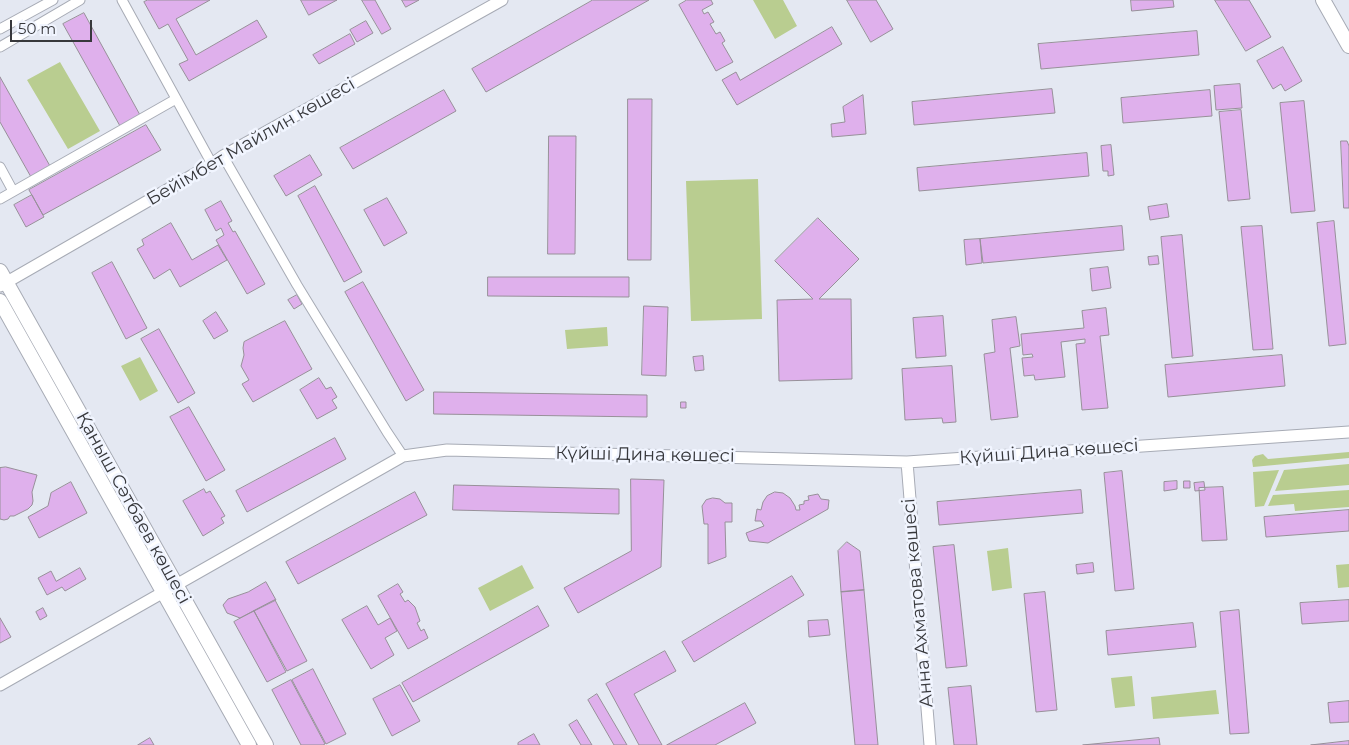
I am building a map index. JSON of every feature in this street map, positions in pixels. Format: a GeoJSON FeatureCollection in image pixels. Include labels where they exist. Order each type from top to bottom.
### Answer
{"type":"FeatureCollection","features":[{"type":"Feature","properties":{"kind":"main road"},"geometry":{"type":"LineString","coordinates":[[1323,0],[1349,46]]}},
{"type":"Feature","properties":{"kind":"main road","name":"Қаныш Сәтбаев көшесі"},"geometry":{"type":"LineString","coordinates":[[2,280],[170,588],[250,745]]}},
{"type":"Feature","properties":{"kind":"main road","name":"Қаныш Сәтбаев көшесі"},"geometry":{"type":"LineString","coordinates":[[0,301],[170,588],[266,745]]}},
{"type":"Feature","properties":{"kind":"street"},"geometry":{"type":"LineString","coordinates":[[0,29],[53,0]]}},
{"type":"Feature","properties":{"kind":"street"},"geometry":{"type":"LineString","coordinates":[[0,47],[80,0]]}},
{"type":"Feature","properties":{"kind":"street"},"geometry":{"type":"LineString","coordinates":[[122,0],[212,164]]}},
{"type":"Feature","properties":{"kind":"street","name":"Бейімбет Майлин көшесі"},"geometry":{"type":"LineString","coordinates":[[2,280],[502,0]]}},
{"type":"Feature","properties":{"kind":"street"},"geometry":{"type":"LineString","coordinates":[[0,199],[176,99]]}},
{"type":"Feature","properties":{"kind":"street"},"geometry":{"type":"LineString","coordinates":[[223,156],[297,286],[387,432],[404,456]]}},
{"type":"Feature","properties":{"kind":"street"},"geometry":{"type":"LineString","coordinates":[[0,167],[13,191]]}},
{"type":"Feature","properties":{"kind":"street","name":"Күйші Дина көшесі"},"geometry":{"type":"LineString","coordinates":[[0,685],[404,456],[447,450],[907,462],[1349,432]]}},
{"type":"Feature","properties":{"kind":"street","name":"Анна Ахматова көшесі"},"geometry":{"type":"LineString","coordinates":[[907,462],[930,745]]}},
{"type":"Feature","properties":{"kind":"green space"},"geometry":{"type":"Polygon","coordinates":[[[753,0],[783,0],[797,26],[775,39],[753,0]]]}},
{"type":"Feature","properties":{"kind":"green space"},"geometry":{"type":"Polygon","coordinates":[[[60,62],[100,131],[68,149],[27,80],[60,62]]]}},
{"type":"Feature","properties":{"kind":"green space"},"geometry":{"type":"Polygon","coordinates":[[[758,179],[762,319],[691,321],[686,181],[758,179]]]}},
{"type":"Feature","properties":{"kind":"green space"},"geometry":{"type":"Polygon","coordinates":[[[607,327],[608,346],[567,349],[565,330],[607,327]]]}},
{"type":"Feature","properties":{"kind":"green space"},"geometry":{"type":"Polygon","coordinates":[[[140,357],[158,391],[140,401],[121,366],[140,357]]]}},
{"type":"Feature","properties":{"kind":"green space"},"geometry":{"type":"Polygon","coordinates":[[[1349,452],[1349,458],[1253,467],[1252,460],[1255,456],[1263,454],[1268,459],[1349,452]]]}},
{"type":"Feature","properties":{"kind":"green space"},"geometry":{"type":"Polygon","coordinates":[[[1349,464],[1349,485],[1275,491],[1284,470],[1349,464]]]}},
{"type":"Feature","properties":{"kind":"green space"},"geometry":{"type":"Polygon","coordinates":[[[1279,470],[1264,506],[1255,507],[1253,472],[1279,470]]]}},
{"type":"Feature","properties":{"kind":"green space"},"geometry":{"type":"Polygon","coordinates":[[[1349,490],[1349,507],[1295,511],[1294,504],[1268,506],[1273,495],[1349,490]]]}},
{"type":"Feature","properties":{"kind":"green space"},"geometry":{"type":"Polygon","coordinates":[[[1008,548],[1012,588],[992,591],[987,551],[1008,548]]]}},
{"type":"Feature","properties":{"kind":"green space"},"geometry":{"type":"Polygon","coordinates":[[[1349,564],[1349,587],[1338,588],[1336,565],[1349,564]]]}},
{"type":"Feature","properties":{"kind":"green space"},"geometry":{"type":"Polygon","coordinates":[[[522,565],[534,588],[490,611],[478,588],[522,565]]]}},
{"type":"Feature","properties":{"kind":"green space"},"geometry":{"type":"Polygon","coordinates":[[[1132,676],[1135,706],[1115,708],[1111,678],[1132,676]]]}},
{"type":"Feature","properties":{"kind":"green space"},"geometry":{"type":"Polygon","coordinates":[[[1216,690],[1219,714],[1153,719],[1151,697],[1216,690]]]}},
{"type":"Feature","properties":{"kind":"building"},"geometry":{"type":"Polygon","coordinates":[[[148,0],[210,0],[176,19],[196,55],[257,20],[267,37],[189,81],[179,64],[188,60],[168,24],[159,29],[144,2],[148,0]]]}},
{"type":"Feature","properties":{"kind":"building"},"geometry":{"type":"Polygon","coordinates":[[[301,0],[337,0],[309,15],[301,0]]]}},
{"type":"Feature","properties":{"kind":"building"},"geometry":{"type":"Polygon","coordinates":[[[362,0],[375,0],[391,29],[382,34],[362,0]]]}},
{"type":"Feature","properties":{"kind":"building"},"geometry":{"type":"Polygon","coordinates":[[[402,0],[419,0],[406,7],[402,0]]]}},
{"type":"Feature","properties":{"kind":"building"},"geometry":{"type":"Polygon","coordinates":[[[593,0],[649,0],[486,92],[472,69],[593,0]]]}},
{"type":"Feature","properties":{"kind":"building"},"geometry":{"type":"Polygon","coordinates":[[[687,0],[711,0],[713,4],[702,10],[704,14],[708,12],[714,22],[710,24],[716,34],[720,32],[725,41],[722,43],[733,62],[716,71],[679,5],[687,0]]]}},
{"type":"Feature","properties":{"kind":"building"},"geometry":{"type":"Polygon","coordinates":[[[847,0],[876,0],[893,29],[871,42],[847,0]]]}},
{"type":"Feature","properties":{"kind":"building"},"geometry":{"type":"Polygon","coordinates":[[[1131,0],[1173,0],[1174,7],[1132,11],[1131,0]]]}},
{"type":"Feature","properties":{"kind":"building"},"geometry":{"type":"Polygon","coordinates":[[[1215,0],[1249,0],[1271,37],[1246,51],[1215,0]]]}},
{"type":"Feature","properties":{"kind":"building"},"geometry":{"type":"Polygon","coordinates":[[[84,13],[140,115],[120,126],[63,24],[84,13]]]}},
{"type":"Feature","properties":{"kind":"building"},"geometry":{"type":"Polygon","coordinates":[[[366,21],[373,33],[357,42],[350,30],[366,21]]]}},
{"type":"Feature","properties":{"kind":"building"},"geometry":{"type":"Polygon","coordinates":[[[832,27],[842,44],[737,105],[722,80],[736,72],[740,80],[832,27]]]}},
{"type":"Feature","properties":{"kind":"building"},"geometry":{"type":"Polygon","coordinates":[[[1197,31],[1199,55],[1041,69],[1038,44],[1197,31]]]}},
{"type":"Feature","properties":{"kind":"building"},"geometry":{"type":"Polygon","coordinates":[[[350,34],[355,44],[319,64],[313,55],[350,34]]]}},
{"type":"Feature","properties":{"kind":"building"},"geometry":{"type":"Polygon","coordinates":[[[1283,47],[1302,81],[1285,91],[1281,84],[1273,89],[1257,61],[1283,47]]]}},
{"type":"Feature","properties":{"kind":"building"},"geometry":{"type":"Polygon","coordinates":[[[0,77],[50,166],[31,177],[0,122],[0,77]]]}},
{"type":"Feature","properties":{"kind":"building"},"geometry":{"type":"Polygon","coordinates":[[[1240,84],[1242,108],[1216,110],[1214,86],[1240,84]]]}},
{"type":"Feature","properties":{"kind":"building"},"geometry":{"type":"Polygon","coordinates":[[[1052,89],[1055,113],[914,125],[912,102],[1052,89]]]}},
{"type":"Feature","properties":{"kind":"building"},"geometry":{"type":"Polygon","coordinates":[[[444,90],[456,111],[353,169],[340,148],[444,90]]]}},
{"type":"Feature","properties":{"kind":"building"},"geometry":{"type":"Polygon","coordinates":[[[1210,90],[1212,116],[1123,123],[1121,98],[1210,90]]]}},
{"type":"Feature","properties":{"kind":"building"},"geometry":{"type":"Polygon","coordinates":[[[863,95],[866,134],[832,137],[831,124],[845,122],[843,107],[863,95]]]}},
{"type":"Feature","properties":{"kind":"building"},"geometry":{"type":"Polygon","coordinates":[[[628,99],[652,99],[651,260],[628,260],[628,99]]]}},
{"type":"Feature","properties":{"kind":"building"},"geometry":{"type":"Polygon","coordinates":[[[1304,101],[1315,211],[1291,213],[1280,103],[1304,101]]]}},
{"type":"Feature","properties":{"kind":"building"},"geometry":{"type":"Polygon","coordinates":[[[1241,110],[1250,199],[1228,201],[1219,112],[1241,110]]]}},
{"type":"Feature","properties":{"kind":"building"},"geometry":{"type":"Polygon","coordinates":[[[146,125],[161,150],[43,215],[29,190],[146,125]]]}},
{"type":"Feature","properties":{"kind":"building"},"geometry":{"type":"Polygon","coordinates":[[[549,136],[576,136],[575,254],[548,254],[549,136]]]}},
{"type":"Feature","properties":{"kind":"building"},"geometry":{"type":"Polygon","coordinates":[[[1341,141],[1347,141],[1349,146],[1349,208],[1344,208],[1341,141]]]}},
{"type":"Feature","properties":{"kind":"building"},"geometry":{"type":"Polygon","coordinates":[[[1111,145],[1114,175],[1108,176],[1108,171],[1103,171],[1101,146],[1111,145]]]}},
{"type":"Feature","properties":{"kind":"building"},"geometry":{"type":"Polygon","coordinates":[[[1087,153],[1089,176],[919,191],[917,168],[1087,153]]]}},
{"type":"Feature","properties":{"kind":"building"},"geometry":{"type":"Polygon","coordinates":[[[310,155],[322,175],[286,196],[274,176],[310,155]]]}},
{"type":"Feature","properties":{"kind":"building"},"geometry":{"type":"Polygon","coordinates":[[[315,186],[362,272],[344,282],[298,196],[315,186]]]}},
{"type":"Feature","properties":{"kind":"building"},"geometry":{"type":"Polygon","coordinates":[[[32,195],[44,217],[26,227],[14,205],[32,195]]]}},
{"type":"Feature","properties":{"kind":"building"},"geometry":{"type":"Polygon","coordinates":[[[387,198],[407,233],[384,246],[364,210],[387,198]]]}},
{"type":"Feature","properties":{"kind":"building"},"geometry":{"type":"Polygon","coordinates":[[[221,201],[232,221],[228,223],[233,232],[235,231],[265,284],[247,294],[216,240],[224,235],[221,228],[216,231],[205,210],[221,201]]]}},
{"type":"Feature","properties":{"kind":"building"},"geometry":{"type":"Polygon","coordinates":[[[1167,204],[1169,217],[1150,220],[1148,207],[1167,204]]]}},
{"type":"Feature","properties":{"kind":"building"},"geometry":{"type":"Polygon","coordinates":[[[818,218],[859,259],[819,299],[851,299],[852,379],[779,381],[777,300],[813,299],[775,261],[818,218]]]}},
{"type":"Feature","properties":{"kind":"building"},"geometry":{"type":"Polygon","coordinates":[[[1334,221],[1346,344],[1329,346],[1317,223],[1334,221]]]}},
{"type":"Feature","properties":{"kind":"building"},"geometry":{"type":"Polygon","coordinates":[[[171,223],[192,260],[218,245],[227,260],[180,287],[170,269],[154,279],[137,249],[144,245],[142,240],[171,223]]]}},
{"type":"Feature","properties":{"kind":"building"},"geometry":{"type":"Polygon","coordinates":[[[1122,226],[1124,250],[983,263],[980,239],[1122,226]]]}},
{"type":"Feature","properties":{"kind":"building"},"geometry":{"type":"Polygon","coordinates":[[[1262,226],[1273,349],[1253,350],[1241,227],[1262,226]]]}},
{"type":"Feature","properties":{"kind":"building"},"geometry":{"type":"Polygon","coordinates":[[[1182,235],[1193,356],[1172,358],[1161,237],[1182,235]]]}},
{"type":"Feature","properties":{"kind":"building"},"geometry":{"type":"Polygon","coordinates":[[[980,239],[982,263],[966,265],[964,240],[980,239]]]}},
{"type":"Feature","properties":{"kind":"building"},"geometry":{"type":"Polygon","coordinates":[[[1158,256],[1159,264],[1149,265],[1148,257],[1158,256]]]}},
{"type":"Feature","properties":{"kind":"building"},"geometry":{"type":"Polygon","coordinates":[[[112,262],[147,328],[126,339],[92,273],[112,262]]]}},
{"type":"Feature","properties":{"kind":"building"},"geometry":{"type":"Polygon","coordinates":[[[1108,267],[1111,288],[1092,291],[1090,269],[1108,267]]]}},
{"type":"Feature","properties":{"kind":"building"},"geometry":{"type":"Polygon","coordinates":[[[488,277],[629,277],[629,297],[488,296],[488,277]]]}},
{"type":"Feature","properties":{"kind":"building"},"geometry":{"type":"Polygon","coordinates":[[[363,282],[424,390],[406,401],[345,292],[363,282]]]}},
{"type":"Feature","properties":{"kind":"building"},"geometry":{"type":"Polygon","coordinates":[[[297,295],[302,304],[294,309],[288,300],[297,295]]]}},
{"type":"Feature","properties":{"kind":"building"},"geometry":{"type":"Polygon","coordinates":[[[644,306],[668,307],[666,376],[642,375],[644,306]]]}},
{"type":"Feature","properties":{"kind":"building"},"geometry":{"type":"Polygon","coordinates":[[[1106,308],[1109,335],[1100,336],[1108,408],[1082,410],[1076,344],[1085,343],[1085,339],[1061,342],[1065,377],[1035,380],[1034,375],[1024,376],[1022,358],[1033,357],[1032,354],[1023,355],[1021,334],[1084,328],[1082,311],[1106,308]]]}},
{"type":"Feature","properties":{"kind":"building"},"geometry":{"type":"Polygon","coordinates":[[[216,312],[228,331],[214,339],[203,321],[216,312]]]}},
{"type":"Feature","properties":{"kind":"building"},"geometry":{"type":"Polygon","coordinates":[[[943,316],[946,356],[916,358],[913,318],[943,316]]]}},
{"type":"Feature","properties":{"kind":"building"},"geometry":{"type":"Polygon","coordinates":[[[1016,317],[1020,346],[1010,348],[1018,417],[991,420],[984,354],[995,352],[992,320],[1016,317]]]}},
{"type":"Feature","properties":{"kind":"building"},"geometry":{"type":"Polygon","coordinates":[[[285,321],[312,369],[253,402],[242,384],[249,380],[241,366],[244,355],[244,342],[285,321]]]}},
{"type":"Feature","properties":{"kind":"building"},"geometry":{"type":"Polygon","coordinates":[[[159,329],[195,393],[178,403],[141,339],[159,329]]]}},
{"type":"Feature","properties":{"kind":"building"},"geometry":{"type":"Polygon","coordinates":[[[1282,355],[1285,386],[1168,397],[1165,365],[1282,355]]]}},
{"type":"Feature","properties":{"kind":"building"},"geometry":{"type":"Polygon","coordinates":[[[703,356],[704,370],[695,371],[693,357],[703,356]]]}},
{"type":"Feature","properties":{"kind":"building"},"geometry":{"type":"Polygon","coordinates":[[[952,366],[956,422],[943,423],[942,418],[905,420],[902,369],[952,366]]]}},
{"type":"Feature","properties":{"kind":"building"},"geometry":{"type":"Polygon","coordinates":[[[319,378],[326,389],[331,387],[337,397],[332,400],[337,408],[317,419],[300,390],[319,378]]]}},
{"type":"Feature","properties":{"kind":"building"},"geometry":{"type":"Polygon","coordinates":[[[434,392],[647,395],[647,417],[434,414],[434,392]]]}},
{"type":"Feature","properties":{"kind":"building"},"geometry":{"type":"Polygon","coordinates":[[[681,402],[686,402],[686,408],[681,408],[681,402]]]}},
{"type":"Feature","properties":{"kind":"building"},"geometry":{"type":"Polygon","coordinates":[[[189,407],[225,470],[206,481],[170,417],[189,407]]]}},
{"type":"Feature","properties":{"kind":"building"},"geometry":{"type":"Polygon","coordinates":[[[335,438],[346,459],[247,512],[236,491],[335,438]]]}},
{"type":"Feature","properties":{"kind":"building"},"geometry":{"type":"Polygon","coordinates":[[[6,467],[37,475],[32,492],[32,505],[28,509],[4,520],[0,519],[0,468],[6,467]]]}},
{"type":"Feature","properties":{"kind":"building"},"geometry":{"type":"Polygon","coordinates":[[[1122,471],[1134,589],[1115,591],[1104,473],[1122,471]]]}},
{"type":"Feature","properties":{"kind":"building"},"geometry":{"type":"Polygon","coordinates":[[[631,479],[664,480],[661,567],[578,613],[564,588],[631,551],[631,479]]]}},
{"type":"Feature","properties":{"kind":"building"},"geometry":{"type":"Polygon","coordinates":[[[1177,481],[1177,489],[1164,491],[1164,482],[1177,481]]]}},
{"type":"Feature","properties":{"kind":"building"},"geometry":{"type":"Polygon","coordinates":[[[1184,481],[1190,481],[1190,488],[1184,488],[1184,481]]]}},
{"type":"Feature","properties":{"kind":"building"},"geometry":{"type":"Polygon","coordinates":[[[71,482],[87,513],[39,538],[28,517],[48,506],[51,493],[71,482]]]}},
{"type":"Feature","properties":{"kind":"building"},"geometry":{"type":"Polygon","coordinates":[[[1204,482],[1205,490],[1195,491],[1194,483],[1204,482]]]}},
{"type":"Feature","properties":{"kind":"building"},"geometry":{"type":"Polygon","coordinates":[[[454,485],[619,489],[619,514],[453,510],[454,485]]]}},
{"type":"Feature","properties":{"kind":"building"},"geometry":{"type":"Polygon","coordinates":[[[1223,487],[1227,540],[1202,541],[1199,488],[1223,487]]]}},
{"type":"Feature","properties":{"kind":"building"},"geometry":{"type":"Polygon","coordinates":[[[204,489],[206,493],[210,491],[225,516],[221,518],[224,523],[203,536],[183,501],[204,489]]]}},
{"type":"Feature","properties":{"kind":"building"},"geometry":{"type":"Polygon","coordinates":[[[1081,490],[1083,513],[939,525],[937,502],[1081,490]]]}},
{"type":"Feature","properties":{"kind":"building"},"geometry":{"type":"Polygon","coordinates":[[[415,492],[427,515],[298,584],[286,562],[415,492]]]}},
{"type":"Feature","properties":{"kind":"building"},"geometry":{"type":"Polygon","coordinates":[[[775,492],[783,493],[790,498],[796,510],[800,510],[799,505],[809,500],[808,496],[818,494],[821,499],[829,500],[828,509],[768,543],[749,541],[746,533],[764,526],[761,521],[755,521],[757,509],[761,510],[767,496],[775,492]]]}},
{"type":"Feature","properties":{"kind":"building"},"geometry":{"type":"Polygon","coordinates":[[[720,499],[725,503],[732,503],[732,522],[725,522],[726,557],[708,564],[708,524],[704,524],[702,506],[706,500],[720,499]]]}},
{"type":"Feature","properties":{"kind":"building"},"geometry":{"type":"Polygon","coordinates":[[[1349,510],[1349,531],[1266,537],[1264,517],[1349,510]]]}},
{"type":"Feature","properties":{"kind":"building"},"geometry":{"type":"Polygon","coordinates":[[[847,542],[860,551],[864,590],[841,592],[838,551],[847,542]]]}},
{"type":"Feature","properties":{"kind":"building"},"geometry":{"type":"Polygon","coordinates":[[[954,545],[967,666],[946,668],[933,547],[954,545]]]}},
{"type":"Feature","properties":{"kind":"building"},"geometry":{"type":"Polygon","coordinates":[[[1093,563],[1094,572],[1077,574],[1076,565],[1093,563]]]}},
{"type":"Feature","properties":{"kind":"building"},"geometry":{"type":"Polygon","coordinates":[[[80,568],[86,579],[65,591],[62,587],[47,595],[38,578],[51,571],[56,581],[80,568]]]}},
{"type":"Feature","properties":{"kind":"building"},"geometry":{"type":"Polygon","coordinates":[[[792,576],[804,595],[694,662],[682,642],[792,576]]]}},
{"type":"Feature","properties":{"kind":"building"},"geometry":{"type":"Polygon","coordinates":[[[266,582],[276,600],[240,618],[227,613],[223,605],[228,599],[248,592],[266,582]]]}},
{"type":"Feature","properties":{"kind":"building"},"geometry":{"type":"Polygon","coordinates":[[[398,584],[403,592],[400,594],[405,602],[408,600],[415,607],[420,621],[417,623],[421,631],[424,629],[428,638],[408,649],[378,596],[398,584]]]}},
{"type":"Feature","properties":{"kind":"building"},"geometry":{"type":"Polygon","coordinates":[[[864,590],[878,745],[855,745],[846,650],[841,592],[864,590]]]}},
{"type":"Feature","properties":{"kind":"building"},"geometry":{"type":"Polygon","coordinates":[[[1045,592],[1057,710],[1036,712],[1024,594],[1045,592]]]}},
{"type":"Feature","properties":{"kind":"building"},"geometry":{"type":"Polygon","coordinates":[[[275,600],[307,661],[287,671],[254,611],[275,600]]]}},
{"type":"Feature","properties":{"kind":"building"},"geometry":{"type":"Polygon","coordinates":[[[1349,600],[1349,621],[1302,624],[1300,603],[1349,600]]]}},
{"type":"Feature","properties":{"kind":"building"},"geometry":{"type":"Polygon","coordinates":[[[367,606],[378,625],[390,618],[397,631],[385,638],[394,655],[371,669],[342,620],[367,606]]]}},
{"type":"Feature","properties":{"kind":"building"},"geometry":{"type":"Polygon","coordinates":[[[538,606],[549,626],[413,702],[402,683],[538,606]]]}},
{"type":"Feature","properties":{"kind":"building"},"geometry":{"type":"Polygon","coordinates":[[[43,608],[47,616],[40,620],[36,612],[43,608]]]}},
{"type":"Feature","properties":{"kind":"building"},"geometry":{"type":"Polygon","coordinates":[[[1239,610],[1249,733],[1230,734],[1220,612],[1239,610]]]}},
{"type":"Feature","properties":{"kind":"building"},"geometry":{"type":"Polygon","coordinates":[[[254,611],[286,672],[267,682],[234,622],[254,611]]]}},
{"type":"Feature","properties":{"kind":"building"},"geometry":{"type":"Polygon","coordinates":[[[0,618],[11,637],[0,643],[0,618]]]}},
{"type":"Feature","properties":{"kind":"building"},"geometry":{"type":"Polygon","coordinates":[[[828,620],[830,635],[809,637],[808,621],[828,620]]]}},
{"type":"Feature","properties":{"kind":"building"},"geometry":{"type":"Polygon","coordinates":[[[1193,623],[1196,647],[1108,655],[1106,631],[1193,623]]]}},
{"type":"Feature","properties":{"kind":"building"},"geometry":{"type":"Polygon","coordinates":[[[665,651],[676,671],[634,694],[662,745],[639,745],[606,684],[665,651]]]}},
{"type":"Feature","properties":{"kind":"building"},"geometry":{"type":"Polygon","coordinates":[[[313,669],[346,734],[326,744],[292,680],[313,669]]]}},
{"type":"Feature","properties":{"kind":"building"},"geometry":{"type":"Polygon","coordinates":[[[291,680],[325,744],[301,745],[272,690],[291,680]]]}},
{"type":"Feature","properties":{"kind":"building"},"geometry":{"type":"Polygon","coordinates":[[[400,685],[420,721],[392,736],[373,699],[400,685]]]}},
{"type":"Feature","properties":{"kind":"building"},"geometry":{"type":"Polygon","coordinates":[[[971,686],[977,745],[954,745],[948,688],[971,686]]]}},
{"type":"Feature","properties":{"kind":"building"},"geometry":{"type":"Polygon","coordinates":[[[597,694],[627,745],[614,745],[588,700],[597,694]]]}},
{"type":"Feature","properties":{"kind":"building"},"geometry":{"type":"Polygon","coordinates":[[[1349,701],[1349,722],[1330,723],[1328,703],[1349,701]]]}},
{"type":"Feature","properties":{"kind":"building"},"geometry":{"type":"Polygon","coordinates":[[[745,703],[756,723],[715,745],[667,745],[745,703]]]}},
{"type":"Feature","properties":{"kind":"building"},"geometry":{"type":"Polygon","coordinates":[[[577,720],[592,745],[581,745],[569,725],[577,720]]]}},
{"type":"Feature","properties":{"kind":"building"},"geometry":{"type":"Polygon","coordinates":[[[534,734],[540,745],[518,745],[518,743],[534,734]]]}},
{"type":"Feature","properties":{"kind":"building"},"geometry":{"type":"Polygon","coordinates":[[[150,738],[154,745],[138,745],[150,738]]]}},
{"type":"Feature","properties":{"kind":"building"},"geometry":{"type":"Polygon","coordinates":[[[1159,738],[1160,745],[1083,745],[1159,738]]]}},
{"type":"Feature","properties":{"kind":"building"},"geometry":{"type":"Polygon","coordinates":[[[1349,741],[1349,745],[1311,745],[1349,741]]]}}]}
